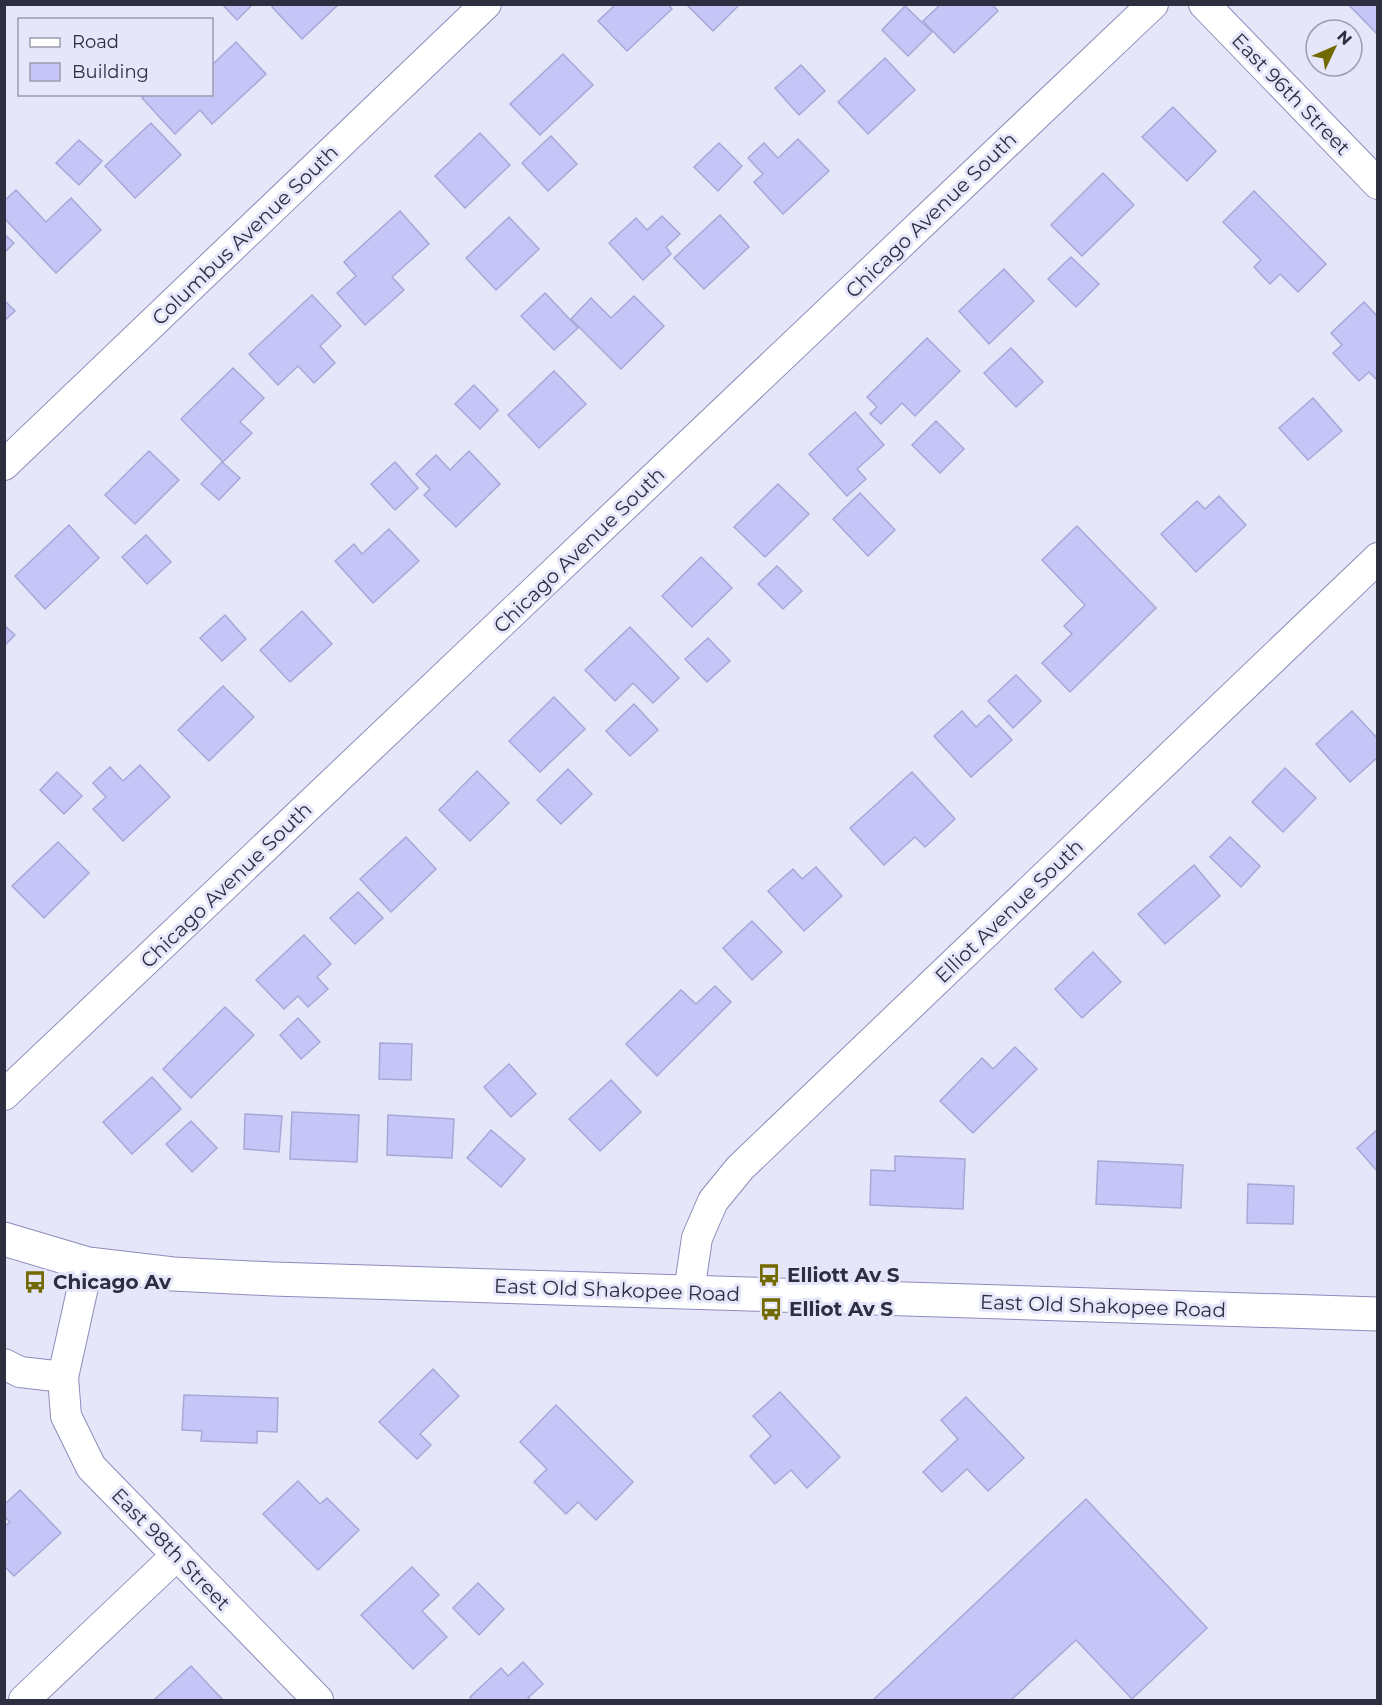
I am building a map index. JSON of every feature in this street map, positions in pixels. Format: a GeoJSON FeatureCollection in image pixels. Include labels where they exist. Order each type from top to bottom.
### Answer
{"type":"FeatureCollection","features":[{"type":"Feature","properties":{"kind":"main road","name":"East Old Shakopee Road"},"geometry":{"type":"LineString","coordinates":[[4,1239],[88,1264],[173,1274],[1377,1314]]}},
{"type":"Feature","properties":{"kind":"street","name":"Columbus Avenue South"},"geometry":{"type":"LineString","coordinates":[[4,465],[486,4]]}},
{"type":"Feature","properties":{"kind":"street","name":"Chicago Avenue South"},"geometry":{"type":"LineString","coordinates":[[4,1095],[1153,4]]}},
{"type":"Feature","properties":{"kind":"street","name":"East 96th Street"},"geometry":{"type":"LineString","coordinates":[[1204,4],[1377,184]]}},
{"type":"Feature","properties":{"kind":"street","name":"Elliot Avenue South"},"geometry":{"type":"LineString","coordinates":[[689,1292],[697,1238],[713,1201],[740,1168],[1377,558]]}},
{"type":"Feature","properties":{"kind":"street","name":"East 98th Street"},"geometry":{"type":"LineString","coordinates":[[88,1264],[63,1377],[66,1416],[91,1467],[318,1701]]}},
{"type":"Feature","properties":{"kind":"street"},"geometry":{"type":"LineString","coordinates":[[4,1364],[20,1372],[63,1377]]}},
{"type":"Feature","properties":{"kind":"street"},"geometry":{"type":"LineString","coordinates":[[24,1701],[177,1555]]}},
{"type":"Feature","properties":{"kind":"building"},"geometry":{"type":"Polygon","coordinates":[[[222,4],[253,4],[237,20],[222,4]]]}},
{"type":"Feature","properties":{"kind":"building"},"geometry":{"type":"Polygon","coordinates":[[[275,4],[339,4],[302,39],[272,7],[275,4]]]}},
{"type":"Feature","properties":{"kind":"building"},"geometry":{"type":"Polygon","coordinates":[[[616,4],[668,4],[672,9],[627,51],[598,21],[616,4]]]}},
{"type":"Feature","properties":{"kind":"building"},"geometry":{"type":"Polygon","coordinates":[[[736,4],[738,6],[713,31],[687,5],[736,4]]]}},
{"type":"Feature","properties":{"kind":"building"},"geometry":{"type":"Polygon","coordinates":[[[941,4],[992,4],[998,11],[954,53],[923,21],[941,4]]]}},
{"type":"Feature","properties":{"kind":"building"},"geometry":{"type":"Polygon","coordinates":[[[1348,4],[1378,4],[1378,35],[1364,18],[1348,4]]]}},
{"type":"Feature","properties":{"kind":"building"},"geometry":{"type":"Polygon","coordinates":[[[905,6],[932,32],[908,56],[882,30],[905,6]]]}},
{"type":"Feature","properties":{"kind":"building"},"geometry":{"type":"Polygon","coordinates":[[[236,42],[266,74],[212,124],[200,110],[175,134],[142,98],[144,96],[213,96],[213,64],[236,42]]]}},
{"type":"Feature","properties":{"kind":"building"},"geometry":{"type":"Polygon","coordinates":[[[563,54],[593,85],[540,135],[510,104],[563,54]]]}},
{"type":"Feature","properties":{"kind":"building"},"geometry":{"type":"Polygon","coordinates":[[[885,58],[915,90],[868,134],[838,102],[885,58]]]}},
{"type":"Feature","properties":{"kind":"building"},"geometry":{"type":"Polygon","coordinates":[[[801,65],[825,91],[799,115],[775,88],[801,65]]]}},
{"type":"Feature","properties":{"kind":"building"},"geometry":{"type":"Polygon","coordinates":[[[1173,107],[1216,151],[1187,181],[1142,137],[1173,107]]]}},
{"type":"Feature","properties":{"kind":"building"},"geometry":{"type":"Polygon","coordinates":[[[151,123],[181,155],[135,198],[105,166],[151,123]]]}},
{"type":"Feature","properties":{"kind":"building"},"geometry":{"type":"Polygon","coordinates":[[[480,133],[510,165],[465,208],[435,176],[480,133]]]}},
{"type":"Feature","properties":{"kind":"building"},"geometry":{"type":"Polygon","coordinates":[[[551,136],[577,164],[548,191],[522,163],[551,136]]]}},
{"type":"Feature","properties":{"kind":"building"},"geometry":{"type":"Polygon","coordinates":[[[798,139],[829,171],[783,214],[754,182],[763,174],[748,158],[764,143],[778,158],[798,139]]]}},
{"type":"Feature","properties":{"kind":"building"},"geometry":{"type":"Polygon","coordinates":[[[79,140],[102,161],[79,185],[56,163],[79,140]]]}},
{"type":"Feature","properties":{"kind":"building"},"geometry":{"type":"Polygon","coordinates":[[[719,143],[742,166],[718,191],[694,167],[719,143]]]}},
{"type":"Feature","properties":{"kind":"building"},"geometry":{"type":"Polygon","coordinates":[[[1103,173],[1134,205],[1082,256],[1051,225],[1103,173]]]}},
{"type":"Feature","properties":{"kind":"building"},"geometry":{"type":"Polygon","coordinates":[[[16,190],[46,222],[71,198],[101,230],[56,273],[4,218],[4,201],[16,190]]]}},
{"type":"Feature","properties":{"kind":"building"},"geometry":{"type":"Polygon","coordinates":[[[1254,191],[1326,264],[1298,292],[1280,274],[1270,284],[1254,267],[1261,260],[1223,222],[1254,191]]]}},
{"type":"Feature","properties":{"kind":"building"},"geometry":{"type":"Polygon","coordinates":[[[400,211],[429,244],[392,277],[404,290],[365,325],[337,293],[356,276],[344,262],[400,211]]]}},
{"type":"Feature","properties":{"kind":"building"},"geometry":{"type":"Polygon","coordinates":[[[720,215],[749,247],[704,289],[674,258],[720,215]]]}},
{"type":"Feature","properties":{"kind":"building"},"geometry":{"type":"Polygon","coordinates":[[[662,216],[680,234],[666,247],[671,254],[643,280],[609,243],[636,218],[647,230],[662,216]]]}},
{"type":"Feature","properties":{"kind":"building"},"geometry":{"type":"Polygon","coordinates":[[[509,217],[539,249],[496,290],[466,258],[509,217]]]}},
{"type":"Feature","properties":{"kind":"building"},"geometry":{"type":"Polygon","coordinates":[[[4,234],[14,243],[4,253],[4,234]]]}},
{"type":"Feature","properties":{"kind":"building"},"geometry":{"type":"Polygon","coordinates":[[[1071,257],[1099,284],[1076,307],[1048,279],[1071,257]]]}},
{"type":"Feature","properties":{"kind":"building"},"geometry":{"type":"Polygon","coordinates":[[[1004,269],[1034,301],[989,344],[959,311],[1004,269]]]}},
{"type":"Feature","properties":{"kind":"building"},"geometry":{"type":"Polygon","coordinates":[[[545,293],[578,328],[554,350],[521,316],[545,293]]]}},
{"type":"Feature","properties":{"kind":"building"},"geometry":{"type":"Polygon","coordinates":[[[312,295],[341,326],[320,346],[335,363],[314,383],[298,366],[278,385],[249,354],[312,295]]]}},
{"type":"Feature","properties":{"kind":"building"},"geometry":{"type":"Polygon","coordinates":[[[634,296],[664,326],[621,369],[571,319],[591,298],[611,318],[634,296]]]}},
{"type":"Feature","properties":{"kind":"building"},"geometry":{"type":"Polygon","coordinates":[[[4,300],[15,311],[4,321],[4,300]]]}},
{"type":"Feature","properties":{"kind":"building"},"geometry":{"type":"Polygon","coordinates":[[[1364,302],[1378,317],[1378,381],[1369,372],[1359,381],[1333,353],[1342,345],[1331,333],[1364,302]]]}},
{"type":"Feature","properties":{"kind":"building"},"geometry":{"type":"Polygon","coordinates":[[[927,338],[960,371],[915,416],[902,403],[881,424],[870,414],[877,407],[867,397],[927,338]]]}},
{"type":"Feature","properties":{"kind":"building"},"geometry":{"type":"Polygon","coordinates":[[[1011,348],[1043,382],[1016,407],[984,373],[1011,348]]]}},
{"type":"Feature","properties":{"kind":"building"},"geometry":{"type":"Polygon","coordinates":[[[233,368],[264,398],[240,422],[252,433],[223,462],[181,419],[233,368]]]}},
{"type":"Feature","properties":{"kind":"building"},"geometry":{"type":"Polygon","coordinates":[[[554,371],[586,404],[539,448],[508,415],[554,371]]]}},
{"type":"Feature","properties":{"kind":"building"},"geometry":{"type":"Polygon","coordinates":[[[474,385],[498,410],[480,429],[455,404],[474,385]]]}},
{"type":"Feature","properties":{"kind":"building"},"geometry":{"type":"Polygon","coordinates":[[[1313,398],[1342,431],[1308,460],[1279,428],[1313,398]]]}},
{"type":"Feature","properties":{"kind":"building"},"geometry":{"type":"Polygon","coordinates":[[[855,412],[884,445],[857,469],[866,479],[847,496],[809,454],[855,412]]]}},
{"type":"Feature","properties":{"kind":"building"},"geometry":{"type":"Polygon","coordinates":[[[936,421],[964,449],[940,473],[912,445],[936,421]]]}},
{"type":"Feature","properties":{"kind":"building"},"geometry":{"type":"Polygon","coordinates":[[[149,451],[179,480],[135,524],[105,495],[149,451]]]}},
{"type":"Feature","properties":{"kind":"building"},"geometry":{"type":"Polygon","coordinates":[[[469,451],[500,484],[456,527],[424,495],[430,489],[416,474],[436,455],[450,470],[469,451]]]}},
{"type":"Feature","properties":{"kind":"building"},"geometry":{"type":"Polygon","coordinates":[[[222,462],[240,478],[219,500],[201,484],[222,462]]]}},
{"type":"Feature","properties":{"kind":"building"},"geometry":{"type":"Polygon","coordinates":[[[395,462],[418,488],[395,510],[371,484],[395,462]]]}},
{"type":"Feature","properties":{"kind":"building"},"geometry":{"type":"Polygon","coordinates":[[[778,484],[809,514],[765,557],[734,527],[778,484]]]}},
{"type":"Feature","properties":{"kind":"building"},"geometry":{"type":"Polygon","coordinates":[[[860,493],[895,530],[868,556],[833,519],[860,493]]]}},
{"type":"Feature","properties":{"kind":"building"},"geometry":{"type":"Polygon","coordinates":[[[1219,496],[1246,525],[1196,572],[1161,534],[1197,501],[1205,509],[1219,496]]]}},
{"type":"Feature","properties":{"kind":"building"},"geometry":{"type":"Polygon","coordinates":[[[69,525],[99,558],[45,609],[15,576],[69,525]]]}},
{"type":"Feature","properties":{"kind":"building"},"geometry":{"type":"Polygon","coordinates":[[[1077,526],[1156,608],[1070,692],[1042,663],[1072,634],[1064,626],[1085,605],[1042,560],[1077,526]]]}},
{"type":"Feature","properties":{"kind":"building"},"geometry":{"type":"Polygon","coordinates":[[[389,529],[419,561],[373,603],[335,561],[354,544],[362,554],[389,529]]]}},
{"type":"Feature","properties":{"kind":"building"},"geometry":{"type":"Polygon","coordinates":[[[146,535],[171,562],[147,584],[122,557],[146,535]]]}},
{"type":"Feature","properties":{"kind":"building"},"geometry":{"type":"Polygon","coordinates":[[[701,557],[732,588],[692,627],[662,596],[701,557]]]}},
{"type":"Feature","properties":{"kind":"building"},"geometry":{"type":"Polygon","coordinates":[[[777,566],[802,591],[783,609],[758,584],[777,566]]]}},
{"type":"Feature","properties":{"kind":"building"},"geometry":{"type":"Polygon","coordinates":[[[302,611],[332,644],[290,682],[260,650],[302,611]]]}},
{"type":"Feature","properties":{"kind":"building"},"geometry":{"type":"Polygon","coordinates":[[[225,615],[246,639],[222,661],[200,638],[225,615]]]}},
{"type":"Feature","properties":{"kind":"building"},"geometry":{"type":"Polygon","coordinates":[[[4,625],[15,635],[4,646],[4,625]]]}},
{"type":"Feature","properties":{"kind":"building"},"geometry":{"type":"Polygon","coordinates":[[[630,627],[679,678],[653,703],[633,683],[615,701],[585,670],[630,627]]]}},
{"type":"Feature","properties":{"kind":"building"},"geometry":{"type":"Polygon","coordinates":[[[708,638],[730,661],[707,682],[685,659],[708,638]]]}},
{"type":"Feature","properties":{"kind":"building"},"geometry":{"type":"Polygon","coordinates":[[[1016,675],[1041,701],[1013,728],[988,701],[1016,675]]]}},
{"type":"Feature","properties":{"kind":"building"},"geometry":{"type":"Polygon","coordinates":[[[223,686],[254,717],[209,761],[178,730],[223,686]]]}},
{"type":"Feature","properties":{"kind":"building"},"geometry":{"type":"Polygon","coordinates":[[[554,697],[585,729],[540,772],[509,741],[554,697]]]}},
{"type":"Feature","properties":{"kind":"building"},"geometry":{"type":"Polygon","coordinates":[[[634,704],[658,730],[630,756],[606,731],[634,704]]]}},
{"type":"Feature","properties":{"kind":"building"},"geometry":{"type":"Polygon","coordinates":[[[962,711],[976,727],[989,715],[1012,740],[971,777],[934,736],[962,711]]]}},
{"type":"Feature","properties":{"kind":"building"},"geometry":{"type":"Polygon","coordinates":[[[1352,711],[1378,739],[1378,757],[1350,782],[1316,744],[1352,711]]]}},
{"type":"Feature","properties":{"kind":"building"},"geometry":{"type":"Polygon","coordinates":[[[140,765],[170,797],[123,841],[93,809],[106,797],[93,783],[110,767],[123,781],[140,765]]]}},
{"type":"Feature","properties":{"kind":"building"},"geometry":{"type":"Polygon","coordinates":[[[1285,768],[1316,798],[1283,832],[1252,802],[1285,768]]]}},
{"type":"Feature","properties":{"kind":"building"},"geometry":{"type":"Polygon","coordinates":[[[568,769],[592,794],[561,824],[537,800],[568,769]]]}},
{"type":"Feature","properties":{"kind":"building"},"geometry":{"type":"Polygon","coordinates":[[[477,771],[509,803],[470,841],[439,810],[477,771]]]}},
{"type":"Feature","properties":{"kind":"building"},"geometry":{"type":"Polygon","coordinates":[[[57,772],[82,796],[64,814],[40,790],[57,772]]]}},
{"type":"Feature","properties":{"kind":"building"},"geometry":{"type":"Polygon","coordinates":[[[912,772],[955,819],[925,847],[915,837],[884,865],[850,828],[912,772]]]}},
{"type":"Feature","properties":{"kind":"building"},"geometry":{"type":"Polygon","coordinates":[[[406,837],[436,869],[391,912],[360,879],[406,837]]]}},
{"type":"Feature","properties":{"kind":"building"},"geometry":{"type":"Polygon","coordinates":[[[1230,837],[1260,866],[1241,887],[1210,857],[1230,837]]]}},
{"type":"Feature","properties":{"kind":"building"},"geometry":{"type":"Polygon","coordinates":[[[58,842],[89,873],[44,918],[12,886],[58,842]]]}},
{"type":"Feature","properties":{"kind":"building"},"geometry":{"type":"Polygon","coordinates":[[[1194,865],[1220,896],[1165,944],[1138,914],[1194,865]]]}},
{"type":"Feature","properties":{"kind":"building"},"geometry":{"type":"Polygon","coordinates":[[[816,867],[842,896],[804,931],[768,891],[793,869],[802,879],[816,867]]]}},
{"type":"Feature","properties":{"kind":"building"},"geometry":{"type":"Polygon","coordinates":[[[358,892],[383,918],[355,944],[330,918],[358,892]]]}},
{"type":"Feature","properties":{"kind":"building"},"geometry":{"type":"Polygon","coordinates":[[[752,921],[782,952],[752,980],[723,948],[752,921]]]}},
{"type":"Feature","properties":{"kind":"building"},"geometry":{"type":"Polygon","coordinates":[[[304,935],[331,964],[317,977],[328,989],[308,1007],[298,996],[284,1009],[256,980],[304,935]]]}},
{"type":"Feature","properties":{"kind":"building"},"geometry":{"type":"Polygon","coordinates":[[[1093,952],[1121,982],[1082,1018],[1055,989],[1093,952]]]}},
{"type":"Feature","properties":{"kind":"building"},"geometry":{"type":"Polygon","coordinates":[[[715,986],[731,1002],[657,1076],[626,1044],[681,990],[696,1004],[715,986]]]}},
{"type":"Feature","properties":{"kind":"building"},"geometry":{"type":"Polygon","coordinates":[[[225,1007],[254,1035],[191,1098],[163,1069],[225,1007]]]}},
{"type":"Feature","properties":{"kind":"building"},"geometry":{"type":"Polygon","coordinates":[[[298,1018],[320,1042],[301,1059],[280,1035],[298,1018]]]}},
{"type":"Feature","properties":{"kind":"building"},"geometry":{"type":"Polygon","coordinates":[[[380,1043],[412,1044],[411,1080],[379,1079],[380,1043]]]}},
{"type":"Feature","properties":{"kind":"building"},"geometry":{"type":"Polygon","coordinates":[[[1015,1047],[1037,1069],[973,1133],[940,1101],[982,1058],[993,1069],[1015,1047]]]}},
{"type":"Feature","properties":{"kind":"building"},"geometry":{"type":"Polygon","coordinates":[[[509,1064],[536,1094],[511,1117],[484,1087],[509,1064]]]}},
{"type":"Feature","properties":{"kind":"building"},"geometry":{"type":"Polygon","coordinates":[[[152,1077],[181,1109],[132,1154],[103,1122],[152,1077]]]}},
{"type":"Feature","properties":{"kind":"building"},"geometry":{"type":"Polygon","coordinates":[[[611,1080],[641,1112],[600,1151],[569,1119],[611,1080]]]}},
{"type":"Feature","properties":{"kind":"building"},"geometry":{"type":"Polygon","coordinates":[[[292,1112],[359,1115],[357,1162],[290,1159],[292,1112]]]}},
{"type":"Feature","properties":{"kind":"building"},"geometry":{"type":"Polygon","coordinates":[[[245,1114],[282,1116],[279,1152],[244,1149],[245,1114]]]}},
{"type":"Feature","properties":{"kind":"building"},"geometry":{"type":"Polygon","coordinates":[[[388,1115],[454,1119],[452,1158],[387,1155],[388,1115]]]}},
{"type":"Feature","properties":{"kind":"building"},"geometry":{"type":"Polygon","coordinates":[[[191,1121],[217,1148],[192,1172],[166,1144],[191,1121]]]}},
{"type":"Feature","properties":{"kind":"building"},"geometry":{"type":"Polygon","coordinates":[[[1378,1129],[1378,1172],[1357,1148],[1378,1129]]]}},
{"type":"Feature","properties":{"kind":"building"},"geometry":{"type":"Polygon","coordinates":[[[491,1130],[525,1159],[501,1187],[467,1158],[491,1130]]]}},
{"type":"Feature","properties":{"kind":"building"},"geometry":{"type":"Polygon","coordinates":[[[895,1156],[965,1159],[963,1209],[870,1205],[871,1170],[895,1171],[895,1156]]]}},
{"type":"Feature","properties":{"kind":"building"},"geometry":{"type":"Polygon","coordinates":[[[1098,1161],[1183,1165],[1181,1208],[1096,1204],[1098,1161]]]}},
{"type":"Feature","properties":{"kind":"building"},"geometry":{"type":"Polygon","coordinates":[[[1248,1184],[1294,1186],[1293,1224],[1247,1223],[1248,1184]]]}},
{"type":"Feature","properties":{"kind":"building"},"geometry":{"type":"Polygon","coordinates":[[[433,1369],[459,1396],[420,1434],[431,1445],[417,1459],[379,1422],[433,1369]]]}},
{"type":"Feature","properties":{"kind":"building"},"geometry":{"type":"Polygon","coordinates":[[[780,1392],[840,1457],[807,1488],[791,1470],[775,1484],[750,1456],[771,1436],[753,1416],[780,1392]]]}},
{"type":"Feature","properties":{"kind":"building"},"geometry":{"type":"Polygon","coordinates":[[[184,1395],[278,1398],[277,1432],[257,1431],[257,1443],[201,1441],[202,1431],[182,1430],[184,1395]]]}},
{"type":"Feature","properties":{"kind":"building"},"geometry":{"type":"Polygon","coordinates":[[[966,1397],[1024,1458],[988,1491],[967,1469],[942,1492],[923,1472],[958,1439],[941,1420],[966,1397]]]}},
{"type":"Feature","properties":{"kind":"building"},"geometry":{"type":"Polygon","coordinates":[[[556,1405],[633,1482],[596,1520],[578,1502],[566,1514],[534,1482],[547,1469],[520,1442],[556,1405]]]}},
{"type":"Feature","properties":{"kind":"building"},"geometry":{"type":"Polygon","coordinates":[[[298,1481],[320,1504],[327,1498],[359,1530],[318,1570],[263,1514],[298,1481]]]}},
{"type":"Feature","properties":{"kind":"building"},"geometry":{"type":"Polygon","coordinates":[[[20,1490],[61,1533],[14,1576],[4,1566],[4,1527],[10,1522],[4,1516],[4,1505],[20,1490]]]}},
{"type":"Feature","properties":{"kind":"building"},"geometry":{"type":"Polygon","coordinates":[[[1086,1499],[1207,1628],[1132,1699],[1076,1640],[1011,1700],[873,1700],[1086,1499]]]}},
{"type":"Feature","properties":{"kind":"building"},"geometry":{"type":"Polygon","coordinates":[[[412,1567],[439,1595],[422,1611],[447,1637],[413,1669],[361,1615],[412,1567]]]}},
{"type":"Feature","properties":{"kind":"building"},"geometry":{"type":"Polygon","coordinates":[[[478,1583],[504,1609],[479,1635],[453,1608],[478,1583]]]}},
{"type":"Feature","properties":{"kind":"building"},"geometry":{"type":"Polygon","coordinates":[[[523,1662],[543,1684],[528,1698],[531,1700],[473,1700],[470,1697],[501,1668],[508,1676],[523,1662]]]}},
{"type":"Feature","properties":{"kind":"building"},"geometry":{"type":"Polygon","coordinates":[[[191,1666],[223,1700],[154,1700],[191,1666]]]}},
{"type":"Feature","properties":{"kind":"place","name":"Elliott Av S"},"geometry":{"type":"Point","coordinates":[769,1275]}},
{"type":"Feature","properties":{"kind":"place","name":"Chicago Av"},"geometry":{"type":"Point","coordinates":[35,1282]}},
{"type":"Feature","properties":{"kind":"place","name":"Elliot Av S"},"geometry":{"type":"Point","coordinates":[771,1309]}}]}
